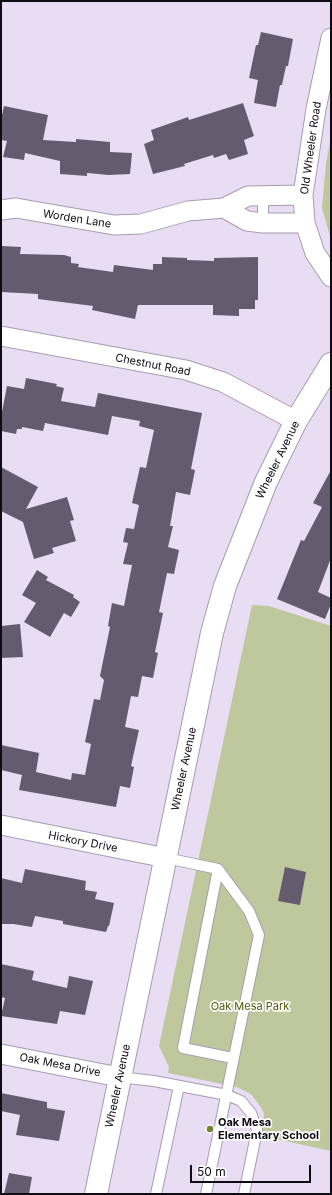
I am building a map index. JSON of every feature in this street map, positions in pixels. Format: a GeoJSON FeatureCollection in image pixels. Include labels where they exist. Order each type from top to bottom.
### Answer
{"type":"FeatureCollection","features":[{"type":"Feature","properties":{"kind":"main road","name":"Wheeler Avenue"},"geometry":{"type":"LineString","coordinates":[[96,1194],[212,632],[225,586],[252,513],[296,421],[331,364]]}},
{"type":"Feature","properties":{"kind":"street","name":"Old Wheeler Road"},"geometry":{"type":"LineString","coordinates":[[331,38],[316,108],[303,195],[305,223],[315,253],[331,277]]}},
{"type":"Feature","properties":{"kind":"street","name":"Worden Lane"},"geometry":{"type":"LineString","coordinates":[[1,210],[16,208],[114,225],[142,224],[188,211],[224,208],[248,196],[303,195]]}},
{"type":"Feature","properties":{"kind":"street"},"geometry":{"type":"LineString","coordinates":[[224,208],[247,221],[263,224],[305,223]]}},
{"type":"Feature","properties":{"kind":"street","name":"Chestnut Road"},"geometry":{"type":"LineString","coordinates":[[1,336],[186,370],[223,382],[296,421]]}},
{"type":"Feature","properties":{"kind":"street","name":"Hickory Drive"},"geometry":{"type":"LineString","coordinates":[[1,825],[166,858]]}},
{"type":"Feature","properties":{"kind":"street","name":"Oak Mesa Drive"},"geometry":{"type":"LineString","coordinates":[[1,1054],[120,1077]]}},
{"type":"Feature","properties":{"kind":"lane"},"geometry":{"type":"LineString","coordinates":[[262,196],[263,224]]}},
{"type":"Feature","properties":{"kind":"lane"},"geometry":{"type":"LineString","coordinates":[[166,858],[218,869],[249,911],[259,936],[206,1194]]}},
{"type":"Feature","properties":{"kind":"lane"},"geometry":{"type":"LineString","coordinates":[[218,869],[182,1048],[233,1058]]}},
{"type":"Feature","properties":{"kind":"lane"},"geometry":{"type":"LineString","coordinates":[[120,1077],[227,1095],[241,1101],[251,1113],[257,1130],[244,1194]]}},
{"type":"Feature","properties":{"kind":"lane"},"geometry":{"type":"LineString","coordinates":[[156,1194],[179,1086]]}},
{"type":"Feature","properties":{"kind":"green space"},"geometry":{"type":"Polygon","coordinates":[[[331,136],[331,240],[322,208],[326,163],[331,136]]]}},
{"type":"Feature","properties":{"kind":"green space","name":"Oak Mesa Park"},"geometry":{"type":"Polygon","coordinates":[[[252,605],[269,606],[331,626],[331,1151],[262,1136],[264,1113],[251,1094],[237,1087],[168,1073],[169,1067],[159,1046],[252,605]]]}},
{"type":"Feature","properties":{"kind":"building"},"geometry":{"type":"Polygon","coordinates":[[[261,32],[293,39],[288,66],[286,66],[282,85],[280,85],[276,107],[254,103],[258,80],[249,78],[256,45],[258,45],[261,32]]]}},
{"type":"Feature","properties":{"kind":"building"},"geometry":{"type":"Polygon","coordinates":[[[243,103],[254,136],[244,140],[248,154],[229,160],[226,154],[214,158],[213,155],[184,164],[185,166],[153,174],[144,144],[154,140],[151,130],[188,117],[189,120],[243,103]]]}},
{"type":"Feature","properties":{"kind":"building"},"geometry":{"type":"Polygon","coordinates":[[[4,106],[48,115],[43,140],[76,142],[76,139],[110,142],[110,152],[132,153],[130,174],[109,175],[87,173],[87,176],[60,174],[60,161],[25,153],[24,160],[3,157],[7,141],[1,140],[1,120],[4,106]]]}},
{"type":"Feature","properties":{"kind":"building"},"geometry":{"type":"Polygon","coordinates":[[[2,246],[21,247],[20,254],[64,255],[71,257],[71,263],[79,264],[78,267],[113,272],[114,265],[153,270],[153,264],[162,264],[162,257],[214,261],[214,258],[258,257],[258,300],[255,300],[255,309],[239,309],[239,316],[213,315],[213,305],[138,305],[135,319],[92,310],[93,306],[38,299],[38,294],[1,292],[2,246]]]}},
{"type":"Feature","properties":{"kind":"building"},"geometry":{"type":"Polygon","coordinates":[[[26,378],[57,384],[56,386],[64,388],[61,401],[95,407],[98,393],[202,413],[191,469],[195,470],[190,495],[176,492],[170,526],[173,526],[168,547],[179,550],[174,574],[167,573],[159,612],[163,613],[155,652],[158,653],[153,678],[142,676],[138,697],[131,696],[125,727],[139,730],[131,766],[134,767],[130,788],[120,786],[116,807],[19,790],[22,775],[1,770],[1,745],[39,753],[36,772],[71,780],[72,773],[85,775],[91,744],[85,742],[94,699],[100,700],[104,680],[100,676],[110,627],[108,626],[112,603],[124,606],[132,565],[123,564],[128,543],[123,542],[126,528],[134,529],[139,505],[132,503],[140,467],[146,468],[154,430],[139,426],[140,421],[112,416],[108,435],[45,423],[43,431],[22,427],[22,429],[17,429],[16,434],[1,431],[1,417],[7,386],[24,389],[26,378]]]}},
{"type":"Feature","properties":{"kind":"building"},"geometry":{"type":"Polygon","coordinates":[[[1,467],[38,487],[26,509],[67,497],[74,520],[70,521],[76,541],[52,548],[54,553],[34,559],[23,522],[1,511],[1,467]]]}},
{"type":"Feature","properties":{"kind":"building"},"geometry":{"type":"Polygon","coordinates":[[[331,470],[331,558],[318,592],[331,598],[331,604],[325,619],[277,599],[301,540],[304,541],[322,507],[313,503],[331,470]]]}},
{"type":"Feature","properties":{"kind":"building"},"geometry":{"type":"Polygon","coordinates":[[[37,570],[48,577],[46,580],[74,595],[73,597],[80,602],[71,617],[64,613],[50,637],[24,622],[36,603],[22,595],[37,570]]]}},
{"type":"Feature","properties":{"kind":"building"},"geometry":{"type":"Polygon","coordinates":[[[20,624],[23,657],[1,658],[1,626],[20,624]]]}},
{"type":"Feature","properties":{"kind":"building"},"geometry":{"type":"Polygon","coordinates":[[[285,867],[306,872],[300,905],[278,901],[285,867]]]}},
{"type":"Feature","properties":{"kind":"building"},"geometry":{"type":"Polygon","coordinates":[[[25,869],[86,881],[85,890],[97,892],[95,899],[114,903],[109,926],[106,932],[63,924],[63,921],[35,916],[32,927],[1,924],[1,878],[22,883],[25,869]]]}},
{"type":"Feature","properties":{"kind":"building"},"geometry":{"type":"Polygon","coordinates":[[[1,964],[34,971],[32,980],[67,988],[69,976],[93,981],[85,1015],[60,1011],[57,1024],[1,1016],[5,998],[1,997],[1,964]]]}},
{"type":"Feature","properties":{"kind":"building"},"geometry":{"type":"Polygon","coordinates":[[[1,1093],[47,1102],[47,1108],[65,1111],[59,1141],[16,1135],[20,1115],[1,1111],[1,1093]]]}},
{"type":"Feature","properties":{"kind":"building"},"geometry":{"type":"Polygon","coordinates":[[[9,1173],[32,1177],[29,1194],[4,1194],[9,1173]]]}},
{"type":"Feature","properties":{"kind":"place","name":"Oak Mesa Elementary School"},"geometry":{"type":"Point","coordinates":[210,1129]}}]}
